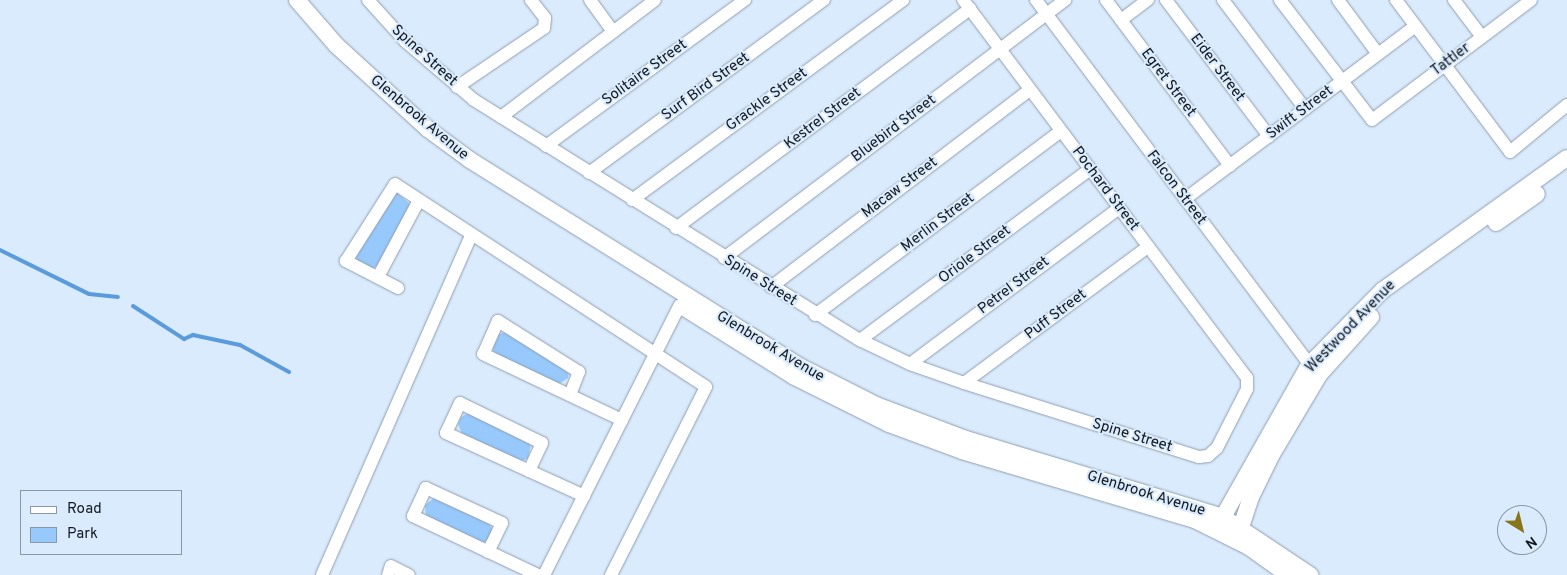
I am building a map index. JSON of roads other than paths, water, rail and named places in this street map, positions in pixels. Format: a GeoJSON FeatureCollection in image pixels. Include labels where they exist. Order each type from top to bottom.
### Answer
{"type":"FeatureCollection","features":[{"type":"Feature","properties":{"kind":"street","name":"Glenbrook Avenue"},"geometry":{"type":"LineString","coordinates":[[283,0],[328,53],[419,135],[487,185],[793,376],[889,424],[962,452],[1219,523]]}},
{"type":"Feature","properties":{"kind":"street","name":"Glenbrook Avenue"},"geometry":{"type":"LineString","coordinates":[[297,0],[336,46],[428,129],[470,160],[801,367],[876,405],[966,439],[1219,523],[1310,575]]}},
{"type":"Feature","properties":{"kind":"street","name":"Spine Street"},"geometry":{"type":"LineString","coordinates":[[368,0],[406,42],[457,87],[676,228],[815,315],[860,340],[910,364],[964,383],[1199,457],[1208,456]]}},
{"type":"Feature","properties":{"kind":"street"},"geometry":{"type":"LineString","coordinates":[[457,87],[544,28],[545,18],[531,0]]}},
{"type":"Feature","properties":{"kind":"street"},"geometry":{"type":"LineString","coordinates":[[590,0],[613,32]]}},
{"type":"Feature","properties":{"kind":"street"},"geometry":{"type":"LineString","coordinates":[[501,117],[655,0]]}},
{"type":"Feature","properties":{"kind":"street","name":"Solitaire Street"},"geometry":{"type":"LineString","coordinates":[[546,146],[745,0]]}},
{"type":"Feature","properties":{"kind":"street","name":"Surf Bird Street"},"geometry":{"type":"LineString","coordinates":[[589,173],[824,0]]}},
{"type":"Feature","properties":{"kind":"street","name":"Grackle Street"},"geometry":{"type":"LineString","coordinates":[[632,200],[903,0]]}},
{"type":"Feature","properties":{"kind":"street","name":"Falcon Street"},"geometry":{"type":"LineString","coordinates":[[1036,0],[1314,370]]}},
{"type":"Feature","properties":{"kind":"street","name":"Bluebird Street"},"geometry":{"type":"LineString","coordinates":[[724,258],[1065,0]]}},
{"type":"Feature","properties":{"kind":"street","name":"Egret Street"},"geometry":{"type":"LineString","coordinates":[[1106,0],[1230,166]]}},
{"type":"Feature","properties":{"kind":"street"},"geometry":{"type":"LineString","coordinates":[[1121,20],[1148,0]]}},
{"type":"Feature","properties":{"kind":"street","name":"Eider Street"},"geometry":{"type":"LineString","coordinates":[[1166,0],[1268,136]]}},
{"type":"Feature","properties":{"kind":"street"},"geometry":{"type":"LineString","coordinates":[[1223,0],[1305,109]]}},
{"type":"Feature","properties":{"kind":"street"},"geometry":{"type":"LineString","coordinates":[[1280,0],[1342,81]]}},
{"type":"Feature","properties":{"kind":"street"},"geometry":{"type":"LineString","coordinates":[[1338,0],[1378,54]]}},
{"type":"Feature","properties":{"kind":"street"},"geometry":{"type":"LineString","coordinates":[[1396,0],[1510,152],[1567,105]]}},
{"type":"Feature","properties":{"kind":"street"},"geometry":{"type":"LineString","coordinates":[[1454,0],[1482,37]]}},
{"type":"Feature","properties":{"kind":"street","name":"Tattler"},"geometry":{"type":"LineString","coordinates":[[1342,81],[1372,120],[1482,37],[1515,4],[1531,0]]}},
{"type":"Feature","properties":{"kind":"street","name":"Pochard Street"},"geometry":{"type":"LineString","coordinates":[[966,5],[1247,378],[1247,389],[1217,448],[1208,456]]}},
{"type":"Feature","properties":{"kind":"street","name":"Kestrel Street"},"geometry":{"type":"LineString","coordinates":[[676,228],[966,5]]}},
{"type":"Feature","properties":{"kind":"street","name":"Swift Street"},"geometry":{"type":"LineString","coordinates":[[1185,200],[1415,26]]}},
{"type":"Feature","properties":{"kind":"street","name":"Macaw Street"},"geometry":{"type":"LineString","coordinates":[[771,287],[1030,90]]}},
{"type":"Feature","properties":{"kind":"street","name":"Merlin Street"},"geometry":{"type":"LineString","coordinates":[[815,315],[1061,130]]}},
{"type":"Feature","properties":{"kind":"street","name":"Westwood Avenue"},"geometry":{"type":"LineString","coordinates":[[1219,523],[1314,370],[1383,290],[1567,158]]}},
{"type":"Feature","properties":{"kind":"street","name":"Oriole Street"},"geometry":{"type":"LineString","coordinates":[[860,340],[1090,169]]}},
{"type":"Feature","properties":{"kind":"street","name":"Westwood Avenue"},"geometry":{"type":"LineString","coordinates":[[1239,533],[1249,503],[1314,370],[1389,297],[1567,172]]}},
{"type":"Feature","properties":{"kind":"street"},"geometry":{"type":"LineString","coordinates":[[398,288],[346,261],[396,184],[418,202],[706,387],[611,575]]}},
{"type":"Feature","properties":{"kind":"street"},"geometry":{"type":"LineString","coordinates":[[378,278],[418,202]]}},
{"type":"Feature","properties":{"kind":"street","name":"Petrel Street"},"geometry":{"type":"LineString","coordinates":[[910,364],[1119,208]]}},
{"type":"Feature","properties":{"kind":"street"},"geometry":{"type":"LineString","coordinates":[[322,575],[471,235]]}},
{"type":"Feature","properties":{"kind":"street","name":"Puff Street"},"geometry":{"type":"LineString","coordinates":[[964,383],[1148,246]]}},
{"type":"Feature","properties":{"kind":"street"},"geometry":{"type":"LineString","coordinates":[[544,575],[680,305]]}},
{"type":"Feature","properties":{"kind":"street"},"geometry":{"type":"LineString","coordinates":[[570,395],[579,372],[498,321],[482,354],[622,420]]}},
{"type":"Feature","properties":{"kind":"street"},"geometry":{"type":"LineString","coordinates":[[529,471],[542,443],[460,402],[446,433],[529,471],[584,496]]}},
{"type":"Feature","properties":{"kind":"street"},"geometry":{"type":"LineString","coordinates":[[488,552],[502,523],[426,488],[413,516],[488,552],[538,575]]}},
{"type":"Feature","properties":{"kind":"street","name":"Glenbrook Avenue"},"geometry":{"type":"LineString","coordinates":[[1239,533],[1288,575]]}},
{"type":"Feature","properties":{"kind":"street"},"geometry":{"type":"LineString","coordinates":[[388,575],[391,566],[409,575]]}},
{"type":"Feature","properties":{"kind":"waterway"},"geometry":{"type":"LineString","coordinates":[[0,250],[89,294],[118,297]]}},
{"type":"Feature","properties":{"kind":"waterway"},"geometry":{"type":"LineString","coordinates":[[133,306],[184,339],[193,335],[240,345],[289,372]]}}]}
